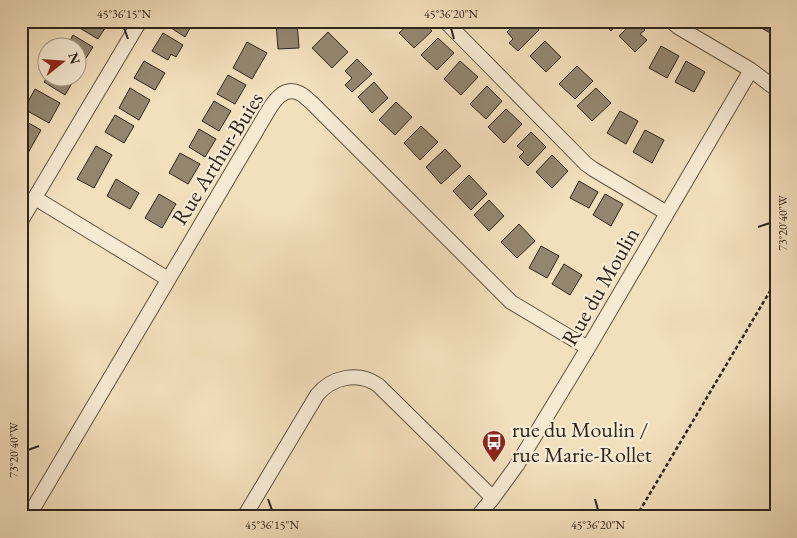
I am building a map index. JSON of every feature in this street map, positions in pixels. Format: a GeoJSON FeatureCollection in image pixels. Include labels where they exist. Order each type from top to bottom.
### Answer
{"type":"FeatureCollection","features":[{"type":"Feature","properties":{"kind":"street"},"geometry":{"type":"LineString","coordinates":[[21,221],[140,21]]}},
{"type":"Feature","properties":{"kind":"street"},"geometry":{"type":"LineString","coordinates":[[445,21],[586,164],[667,213]]}},
{"type":"Feature","properties":{"kind":"street"},"geometry":{"type":"LineString","coordinates":[[671,21],[751,70],[776,89]]}},
{"type":"Feature","properties":{"kind":"street","name":"Rue du Moulin"},"geometry":{"type":"LineString","coordinates":[[477,517],[517,465],[751,70]]}},
{"type":"Feature","properties":{"kind":"street","name":"Rue Arthur-Buies"},"geometry":{"type":"LineString","coordinates":[[28,517],[274,102],[283,94],[295,92],[303,95],[511,302],[588,348]]}},
{"type":"Feature","properties":{"kind":"street"},"geometry":{"type":"LineString","coordinates":[[35,198],[168,279]]}},
{"type":"Feature","properties":{"kind":"street"},"geometry":{"type":"LineString","coordinates":[[244,517],[317,395],[330,384],[349,378],[366,379],[378,385],[493,498]]}},
{"type":"Feature","properties":{"kind":"path"},"geometry":{"type":"LineString","coordinates":[[636,517],[776,281]]}},
{"type":"Feature","properties":{"kind":"building"},"geometry":{"type":"Polygon","coordinates":[[[75,21],[109,22],[98,39],[73,24],[75,21]]]}},
{"type":"Feature","properties":{"kind":"building"},"geometry":{"type":"Polygon","coordinates":[[[171,21],[194,21],[185,37],[168,26],[171,21]]]}},
{"type":"Feature","properties":{"kind":"building"},"geometry":{"type":"Polygon","coordinates":[[[412,21],[422,21],[432,31],[414,48],[399,33],[412,21]]]}},
{"type":"Feature","properties":{"kind":"building"},"geometry":{"type":"Polygon","coordinates":[[[518,21],[530,21],[539,30],[518,51],[509,43],[513,39],[507,32],[518,21]]]}},
{"type":"Feature","properties":{"kind":"building"},"geometry":{"type":"Polygon","coordinates":[[[601,21],[620,21],[611,31],[601,21]]]}},
{"type":"Feature","properties":{"kind":"building"},"geometry":{"type":"Polygon","coordinates":[[[634,21],[645,30],[640,34],[647,40],[635,52],[619,36],[634,21]]]}},
{"type":"Feature","properties":{"kind":"building"},"geometry":{"type":"Polygon","coordinates":[[[767,21],[776,21],[776,36],[763,29],[767,21]]]}},
{"type":"Feature","properties":{"kind":"building"},"geometry":{"type":"Polygon","coordinates":[[[297,22],[299,48],[278,49],[276,23],[297,22]]]}},
{"type":"Feature","properties":{"kind":"building"},"geometry":{"type":"Polygon","coordinates":[[[328,32],[348,52],[332,68],[312,48],[328,32]]]}},
{"type":"Feature","properties":{"kind":"building"},"geometry":{"type":"Polygon","coordinates":[[[163,33],[183,45],[176,57],[171,54],[168,60],[152,51],[163,33]]]}},
{"type":"Feature","properties":{"kind":"building"},"geometry":{"type":"Polygon","coordinates":[[[438,38],[454,53],[437,70],[421,55],[438,38]]]}},
{"type":"Feature","properties":{"kind":"building"},"geometry":{"type":"Polygon","coordinates":[[[545,41],[561,57],[546,72],[530,56],[545,41]]]}},
{"type":"Feature","properties":{"kind":"building"},"geometry":{"type":"Polygon","coordinates":[[[247,42],[267,53],[252,79],[233,68],[247,42]]]}},
{"type":"Feature","properties":{"kind":"building"},"geometry":{"type":"Polygon","coordinates":[[[88,44],[93,47],[88,55],[88,44]]]}},
{"type":"Feature","properties":{"kind":"building"},"geometry":{"type":"Polygon","coordinates":[[[661,46],[679,56],[667,78],[649,68],[661,46]]]}},
{"type":"Feature","properties":{"kind":"building"},"geometry":{"type":"Polygon","coordinates":[[[357,59],[372,74],[352,92],[345,85],[352,78],[345,71],[357,59]]]}},
{"type":"Feature","properties":{"kind":"building"},"geometry":{"type":"Polygon","coordinates":[[[144,61],[165,73],[155,90],[134,78],[144,61]]]}},
{"type":"Feature","properties":{"kind":"building"},"geometry":{"type":"Polygon","coordinates":[[[460,61],[478,77],[461,95],[444,79],[460,61]]]}},
{"type":"Feature","properties":{"kind":"building"},"geometry":{"type":"Polygon","coordinates":[[[686,61],[705,72],[694,92],[675,82],[686,61]]]}},
{"type":"Feature","properties":{"kind":"building"},"geometry":{"type":"Polygon","coordinates":[[[577,66],[593,81],[575,99],[559,84],[577,66]]]}},
{"type":"Feature","properties":{"kind":"building"},"geometry":{"type":"Polygon","coordinates":[[[228,75],[246,85],[235,104],[217,94],[228,75]]]}},
{"type":"Feature","properties":{"kind":"building"},"geometry":{"type":"Polygon","coordinates":[[[374,82],[388,98],[372,113],[358,97],[374,82]]]}},
{"type":"Feature","properties":{"kind":"building"},"geometry":{"type":"Polygon","coordinates":[[[487,86],[502,101],[486,119],[470,104],[487,86]]]}},
{"type":"Feature","properties":{"kind":"building"},"geometry":{"type":"Polygon","coordinates":[[[54,88],[69,88],[65,95],[54,88]]]}},
{"type":"Feature","properties":{"kind":"building"},"geometry":{"type":"Polygon","coordinates":[[[130,88],[150,100],[139,120],[119,108],[130,88]]]}},
{"type":"Feature","properties":{"kind":"building"},"geometry":{"type":"Polygon","coordinates":[[[596,88],[611,103],[592,121],[577,106],[596,88]]]}},
{"type":"Feature","properties":{"kind":"building"},"geometry":{"type":"Polygon","coordinates":[[[35,89],[60,103],[49,123],[24,109],[35,89]]]}},
{"type":"Feature","properties":{"kind":"building"},"geometry":{"type":"Polygon","coordinates":[[[214,101],[231,111],[219,131],[202,121],[214,101]]]}},
{"type":"Feature","properties":{"kind":"building"},"geometry":{"type":"Polygon","coordinates":[[[396,102],[412,117],[395,135],[379,120],[396,102]]]}},
{"type":"Feature","properties":{"kind":"building"},"geometry":{"type":"Polygon","coordinates":[[[506,109],[522,124],[504,143],[488,127],[506,109]]]}},
{"type":"Feature","properties":{"kind":"building"},"geometry":{"type":"Polygon","coordinates":[[[620,111],[638,121],[626,144],[607,133],[620,111]]]}},
{"type":"Feature","properties":{"kind":"building"},"geometry":{"type":"Polygon","coordinates":[[[115,115],[134,126],[124,143],[105,132],[115,115]]]}},
{"type":"Feature","properties":{"kind":"building"},"geometry":{"type":"Polygon","coordinates":[[[25,121],[41,130],[28,153],[21,149],[21,127],[25,121]]]}},
{"type":"Feature","properties":{"kind":"building"},"geometry":{"type":"Polygon","coordinates":[[[421,126],[438,142],[420,160],[404,143],[421,126]]]}},
{"type":"Feature","properties":{"kind":"building"},"geometry":{"type":"Polygon","coordinates":[[[199,129],[216,139],[205,157],[189,147],[199,129]]]}},
{"type":"Feature","properties":{"kind":"building"},"geometry":{"type":"Polygon","coordinates":[[[645,130],[664,140],[652,163],[633,152],[645,130]]]}},
{"type":"Feature","properties":{"kind":"building"},"geometry":{"type":"Polygon","coordinates":[[[531,132],[546,147],[528,166],[519,157],[524,152],[517,146],[531,132]]]}},
{"type":"Feature","properties":{"kind":"building"},"geometry":{"type":"Polygon","coordinates":[[[96,146],[112,155],[94,188],[77,179],[96,146]]]}},
{"type":"Feature","properties":{"kind":"building"},"geometry":{"type":"Polygon","coordinates":[[[445,149],[461,166],[441,184],[426,167],[445,149]]]}},
{"type":"Feature","properties":{"kind":"building"},"geometry":{"type":"Polygon","coordinates":[[[180,153],[200,164],[188,184],[169,173],[180,153]]]}},
{"type":"Feature","properties":{"kind":"building"},"geometry":{"type":"Polygon","coordinates":[[[552,155],[568,171],[552,188],[536,172],[552,155]]]}},
{"type":"Feature","properties":{"kind":"building"},"geometry":{"type":"Polygon","coordinates":[[[469,175],[487,194],[471,210],[453,191],[469,175]]]}},
{"type":"Feature","properties":{"kind":"building"},"geometry":{"type":"Polygon","coordinates":[[[116,179],[139,193],[130,209],[107,196],[116,179]]]}},
{"type":"Feature","properties":{"kind":"building"},"geometry":{"type":"Polygon","coordinates":[[[579,181],[598,192],[589,208],[570,198],[579,181]]]}},
{"type":"Feature","properties":{"kind":"building"},"geometry":{"type":"Polygon","coordinates":[[[159,194],[176,204],[162,228],[145,218],[159,194]]]}},
{"type":"Feature","properties":{"kind":"building"},"geometry":{"type":"Polygon","coordinates":[[[605,194],[623,204],[611,226],[593,215],[605,194]]]}},
{"type":"Feature","properties":{"kind":"building"},"geometry":{"type":"Polygon","coordinates":[[[489,200],[504,216],[489,231],[474,215],[489,200]]]}},
{"type":"Feature","properties":{"kind":"building"},"geometry":{"type":"Polygon","coordinates":[[[519,224],[535,241],[517,258],[501,242],[519,224]]]}},
{"type":"Feature","properties":{"kind":"building"},"geometry":{"type":"Polygon","coordinates":[[[541,246],[559,256],[547,278],[529,268],[541,246]]]}},
{"type":"Feature","properties":{"kind":"building"},"geometry":{"type":"Polygon","coordinates":[[[564,264],[582,275],[570,295],[552,284],[564,264]]]}},
{"type":"Feature","properties":{"kind":"place","name":"rue du Moulin / rue Marie-Rollet"},"geometry":{"type":"Point","coordinates":[494,463]}}]}
